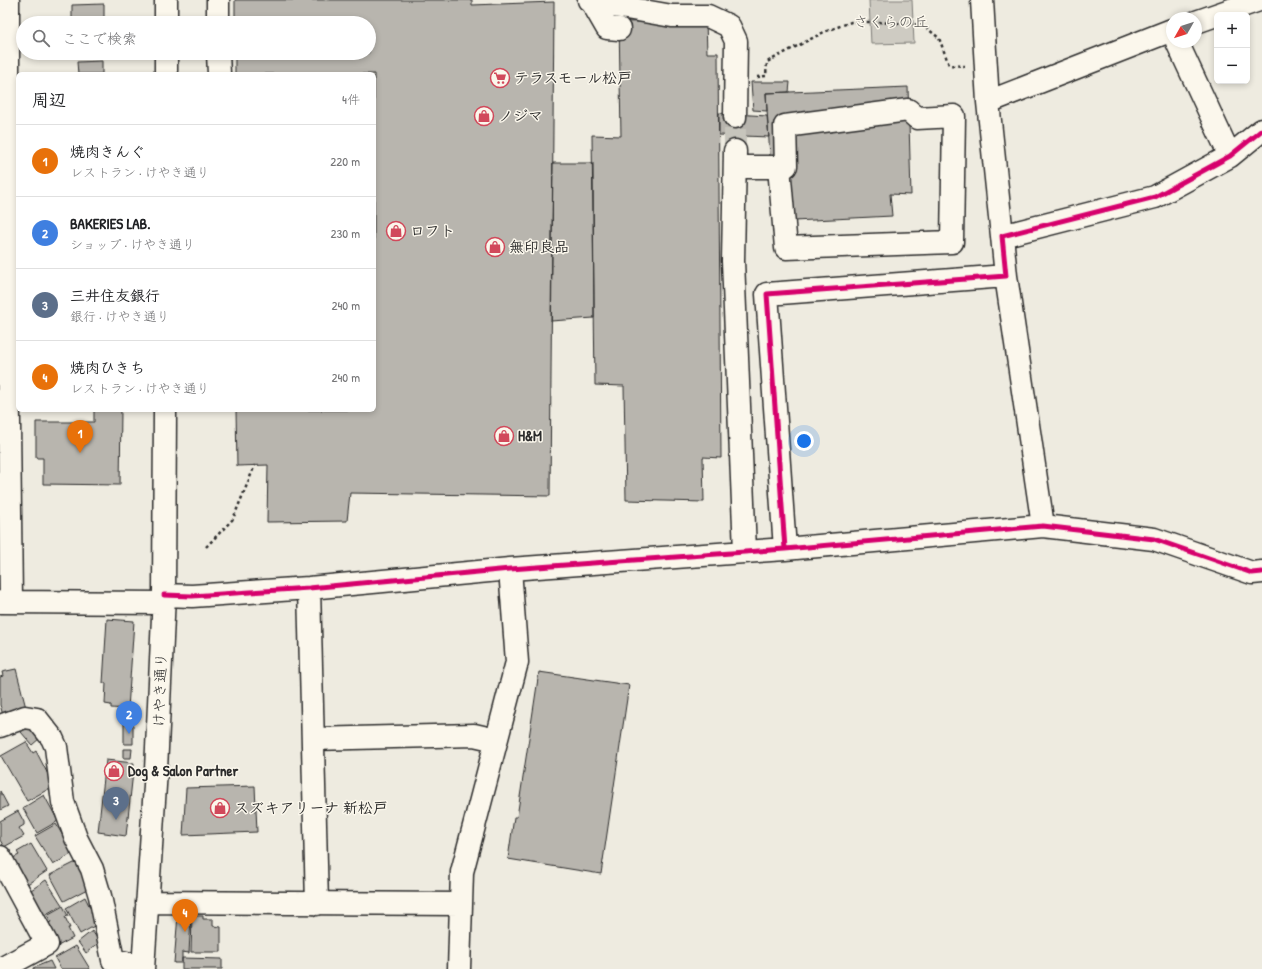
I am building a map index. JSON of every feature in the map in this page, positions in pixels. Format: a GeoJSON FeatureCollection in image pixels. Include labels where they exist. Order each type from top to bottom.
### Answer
{"type":"FeatureCollection","features":[{"type":"Feature","properties":{"kind":"street"},"geometry":{"type":"LineString","coordinates":[[8,0],[9,334],[6,602],[164,599],[310,588],[510,569],[785,549],[1043,526],[1154,539],[1252,573],[1262,572]]}},
{"type":"Feature","properties":{"kind":"street"},"geometry":{"type":"LineString","coordinates":[[166,0],[166,16]]}},
{"type":"Feature","properties":{"kind":"street"},"geometry":{"type":"LineString","coordinates":[[218,0],[218,16]]}},
{"type":"Feature","properties":{"kind":"street"},"geometry":{"type":"LineString","coordinates":[[982,0],[985,68],[1006,276],[1043,526]]}},
{"type":"Feature","properties":{"kind":"street"},"geometry":{"type":"LineString","coordinates":[[1202,20],[1259,0]]}},
{"type":"Feature","properties":{"kind":"street"},"geometry":{"type":"LineString","coordinates":[[590,1],[608,28],[619,29]]}},
{"type":"Feature","properties":{"kind":"street"},"geometry":{"type":"LineString","coordinates":[[590,1],[672,16],[708,16],[729,26],[736,41],[735,117]]}},
{"type":"Feature","properties":{"kind":"street"},"geometry":{"type":"LineString","coordinates":[[988,102],[1166,36]]}},
{"type":"Feature","properties":{"kind":"street"},"geometry":{"type":"LineString","coordinates":[[1180,48],[1230,156]]}},
{"type":"Feature","properties":{"kind":"street"},"geometry":{"type":"LineString","coordinates":[[166,60],[166,72]]}},
{"type":"Feature","properties":{"kind":"street"},"geometry":{"type":"LineString","coordinates":[[218,60],[219,72]]}},
{"type":"Feature","properties":{"kind":"street"},"geometry":{"type":"LineString","coordinates":[[745,551],[726,261],[735,159],[779,167],[786,166],[785,126],[908,110],[917,118],[954,116],[952,242],[786,248],[779,167]]}},
{"type":"Feature","properties":{"kind":"street"},"geometry":{"type":"LineString","coordinates":[[1002,236],[1155,197],[1230,156],[1262,130]]}},
{"type":"Feature","properties":{"kind":"street"},"geometry":{"type":"LineString","coordinates":[[785,549],[767,294],[1006,276]]}},
{"type":"Feature","properties":{"kind":"street","name":"けやき通り"},"geometry":{"type":"LineString","coordinates":[[143,968],[156,770],[164,599],[165,412]]}},
{"type":"Feature","properties":{"kind":"street"},"geometry":{"type":"LineString","coordinates":[[459,969],[462,872],[465,856],[517,662],[510,569]]}},
{"type":"Feature","properties":{"kind":"street"},"geometry":{"type":"LineString","coordinates":[[310,588],[317,904]]}},
{"type":"Feature","properties":{"kind":"street"},"geometry":{"type":"LineString","coordinates":[[0,726],[25,716],[37,719],[52,738],[56,747],[62,802],[76,838],[92,869],[100,896],[113,960],[143,968]]}},
{"type":"Feature","properties":{"kind":"street"},"geometry":{"type":"LineString","coordinates":[[313,739],[474,735],[496,740]]}},
{"type":"Feature","properties":{"kind":"street"},"geometry":{"type":"LineString","coordinates":[[0,857],[47,944],[1,969]]}},
{"type":"Feature","properties":{"kind":"street"},"geometry":{"type":"LineString","coordinates":[[147,902],[461,904]]}},
{"type":"Feature","properties":{"kind":"path"},"geometry":{"type":"LineString","coordinates":[[751,77],[766,76],[767,62],[824,32],[851,22],[923,25],[939,38],[949,64],[985,68]]}},
{"type":"Feature","properties":{"kind":"path"},"geometry":{"type":"LineString","coordinates":[[206,547],[233,519],[255,465]]}},
{"type":"Feature","properties":{"kind":"green space","name":"さくらの丘"},"geometry":{"type":"Polygon","coordinates":[[[869,0],[912,0],[914,43],[871,44],[869,0]]]}},
{"type":"Feature","properties":{"kind":"building"},"geometry":{"type":"Polygon","coordinates":[[[235,0],[472,0],[472,5],[554,2],[550,496],[350,493],[347,521],[267,522],[268,465],[237,466],[236,412],[376,412],[376,72],[235,72],[235,60],[376,60],[376,16],[235,16],[235,0]]]}},
{"type":"Feature","properties":{"kind":"building"},"geometry":{"type":"Polygon","coordinates":[[[104,4],[104,16],[72,16],[72,5],[104,4]]]}},
{"type":"Feature","properties":{"kind":"building"},"geometry":{"type":"Polygon","coordinates":[[[706,21],[707,53],[718,53],[721,458],[703,457],[704,502],[626,500],[624,386],[595,385],[592,135],[621,136],[619,22],[706,21]]]}},
{"type":"Feature","properties":{"kind":"building"},"geometry":{"type":"Polygon","coordinates":[[[102,61],[102,72],[78,72],[77,62],[102,61]]]}},
{"type":"Feature","properties":{"kind":"building"},"geometry":{"type":"Polygon","coordinates":[[[751,82],[790,82],[789,92],[766,93],[767,111],[753,110],[751,82]]]}},
{"type":"Feature","properties":{"kind":"building"},"geometry":{"type":"Polygon","coordinates":[[[908,87],[911,195],[890,194],[892,216],[774,222],[766,93],[908,87]]]}},
{"type":"Feature","properties":{"kind":"building"},"geometry":{"type":"Polygon","coordinates":[[[719,113],[767,116],[769,137],[719,135],[719,113]]]}},
{"type":"Feature","properties":{"kind":"building"},"geometry":{"type":"Polygon","coordinates":[[[553,163],[593,163],[594,318],[551,321],[553,163]]]}},
{"type":"Feature","properties":{"kind":"building"},"geometry":{"type":"Polygon","coordinates":[[[94,412],[121,412],[120,485],[43,484],[43,458],[36,458],[36,422],[94,422],[94,412]]]}},
{"type":"Feature","properties":{"kind":"building"},"geometry":{"type":"Polygon","coordinates":[[[107,619],[134,621],[128,709],[111,708],[111,705],[105,704],[106,683],[103,683],[107,619]]]}},
{"type":"Feature","properties":{"kind":"building"},"geometry":{"type":"Polygon","coordinates":[[[16,669],[26,708],[3,715],[0,705],[0,677],[3,676],[2,672],[16,669]]]}},
{"type":"Feature","properties":{"kind":"building"},"geometry":{"type":"Polygon","coordinates":[[[539,672],[629,685],[601,874],[508,859],[514,817],[517,817],[539,672]]]}},
{"type":"Feature","properties":{"kind":"building"},"geometry":{"type":"Polygon","coordinates":[[[124,718],[133,718],[133,744],[124,744],[124,718]]]}},
{"type":"Feature","properties":{"kind":"building"},"geometry":{"type":"Polygon","coordinates":[[[30,725],[40,738],[32,745],[21,732],[30,725]]]}},
{"type":"Feature","properties":{"kind":"building"},"geometry":{"type":"Polygon","coordinates":[[[26,742],[33,753],[36,751],[54,786],[27,801],[1,756],[26,742]]]}},
{"type":"Feature","properties":{"kind":"building"},"geometry":{"type":"Polygon","coordinates":[[[123,749],[132,749],[131,758],[123,758],[123,749]]]}},
{"type":"Feature","properties":{"kind":"building"},"geometry":{"type":"Polygon","coordinates":[[[106,760],[134,763],[126,836],[98,832],[106,760]]]}},
{"type":"Feature","properties":{"kind":"building"},"geometry":{"type":"Polygon","coordinates":[[[255,786],[257,832],[183,835],[186,788],[255,786]]]}},
{"type":"Feature","properties":{"kind":"building"},"geometry":{"type":"Polygon","coordinates":[[[0,791],[8,806],[0,810],[0,791]]]}},
{"type":"Feature","properties":{"kind":"building"},"geometry":{"type":"Polygon","coordinates":[[[44,795],[58,821],[37,833],[23,808],[44,795]]]}},
{"type":"Feature","properties":{"kind":"building"},"geometry":{"type":"Polygon","coordinates":[[[18,811],[24,822],[24,825],[19,828],[24,836],[4,847],[0,840],[0,821],[18,811]]]}},
{"type":"Feature","properties":{"kind":"building"},"geometry":{"type":"Polygon","coordinates":[[[56,824],[73,853],[53,865],[35,836],[56,824]]]}},
{"type":"Feature","properties":{"kind":"building"},"geometry":{"type":"Polygon","coordinates":[[[31,844],[47,871],[26,885],[13,858],[19,855],[17,852],[31,844]]]}},
{"type":"Feature","properties":{"kind":"building"},"geometry":{"type":"Polygon","coordinates":[[[74,863],[77,864],[89,888],[64,901],[50,875],[74,863]]]}},
{"type":"Feature","properties":{"kind":"building"},"geometry":{"type":"Polygon","coordinates":[[[46,880],[62,905],[41,917],[28,892],[46,880]]]}},
{"type":"Feature","properties":{"kind":"building"},"geometry":{"type":"Polygon","coordinates":[[[85,897],[98,924],[80,934],[66,908],[85,897]]]}},
{"type":"Feature","properties":{"kind":"building"},"geometry":{"type":"Polygon","coordinates":[[[63,906],[68,916],[65,917],[70,928],[68,928],[73,938],[56,947],[46,924],[51,922],[47,915],[63,906]]]}},
{"type":"Feature","properties":{"kind":"building"},"geometry":{"type":"Polygon","coordinates":[[[178,915],[191,916],[189,953],[182,952],[182,963],[174,963],[178,915]]]}},
{"type":"Feature","properties":{"kind":"building"},"geometry":{"type":"Polygon","coordinates":[[[192,916],[203,916],[203,919],[213,919],[213,926],[221,927],[221,952],[191,952],[192,916]]]}},
{"type":"Feature","properties":{"kind":"building"},"geometry":{"type":"Polygon","coordinates":[[[92,931],[100,942],[86,953],[78,942],[92,931]]]}},
{"type":"Feature","properties":{"kind":"building"},"geometry":{"type":"Polygon","coordinates":[[[76,946],[90,969],[61,969],[55,958],[76,946]]]}},
{"type":"Feature","properties":{"kind":"building"},"geometry":{"type":"Polygon","coordinates":[[[182,958],[222,959],[222,969],[182,969],[182,958]]]}},
{"type":"Feature","properties":{"kind":"building"},"geometry":{"type":"Polygon","coordinates":[[[50,961],[54,969],[33,969],[33,968],[50,961]]]}},
{"type":"Feature","properties":{"kind":"tunnel"},"geometry":{"type":"LineString","coordinates":[[735,117],[735,151]]}},
{"type":"Feature","properties":{"kind":"cycle path"},"geometry":{"type":"LineString","coordinates":[[785,549],[767,294],[1006,276],[1002,236],[1155,197],[1230,156],[1262,130]]}},
{"type":"Feature","properties":{"kind":"cycle path"},"geometry":{"type":"LineString","coordinates":[[164,595],[192,596],[309,588],[510,569],[785,549],[1043,526],[1154,539],[1252,573],[1262,572]]}},
{"type":"Feature","properties":{"kind":"place","name":"テラスモール松戸"},"geometry":{"type":"Point","coordinates":[500,78]}},
{"type":"Feature","properties":{"kind":"place","name":"ノジマ"},"geometry":{"type":"Point","coordinates":[484,116]}},
{"type":"Feature","properties":{"kind":"place","name":"ロフト"},"geometry":{"type":"Point","coordinates":[396,231]}},
{"type":"Feature","properties":{"kind":"place","name":"無印良品"},"geometry":{"type":"Point","coordinates":[495,247]}},
{"type":"Feature","properties":{"kind":"place","name":"H&M"},"geometry":{"type":"Point","coordinates":[504,436]}},
{"type":"Feature","properties":{"kind":"place","name":"焼肉きんぐ"},"geometry":{"type":"Point","coordinates":[80,453]}},
{"type":"Feature","properties":{"kind":"place","name":"BAKERIES LAB."},"geometry":{"type":"Point","coordinates":[129,734]}},
{"type":"Feature","properties":{"kind":"place","name":"Dog & Salon Partner"},"geometry":{"type":"Point","coordinates":[114,771]}},
{"type":"Feature","properties":{"kind":"place","name":"スズキアリーナ 新松戸"},"geometry":{"type":"Point","coordinates":[220,808]}},
{"type":"Feature","properties":{"kind":"place","name":"三井住友銀行"},"geometry":{"type":"Point","coordinates":[116,820]}},
{"type":"Feature","properties":{"kind":"place","name":"焼肉ひきち"},"geometry":{"type":"Point","coordinates":[185,932]}}]}
